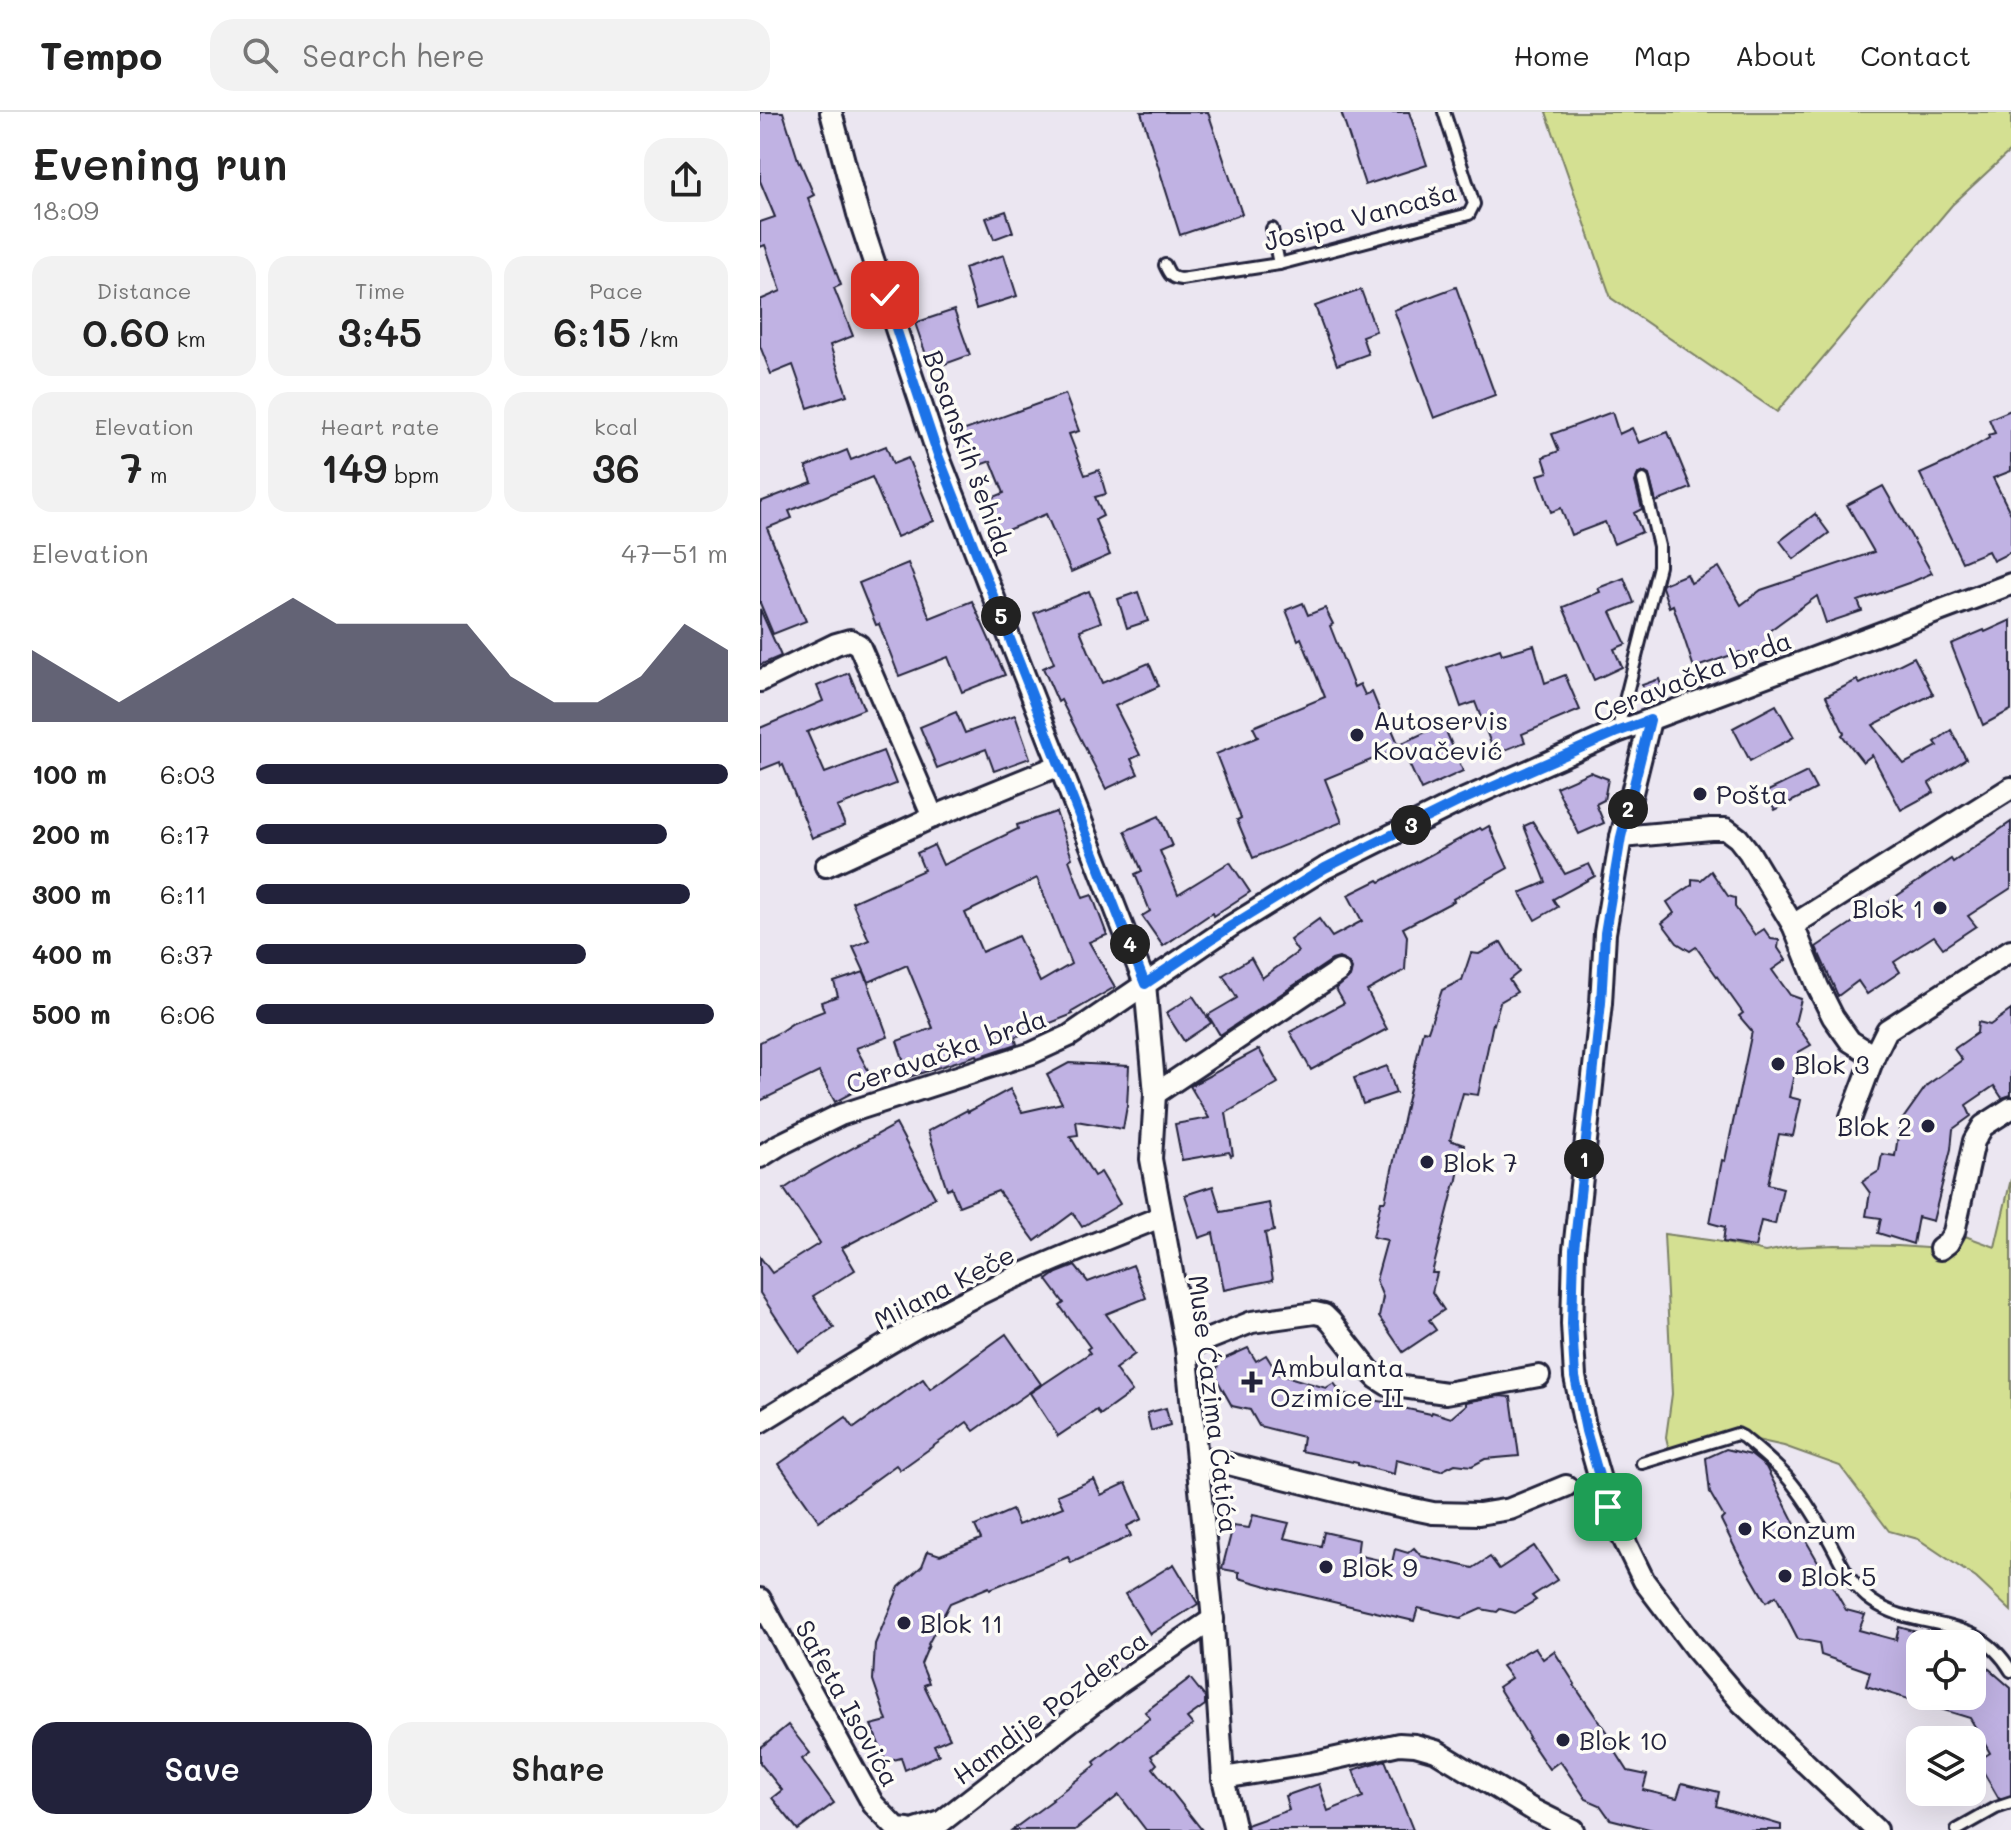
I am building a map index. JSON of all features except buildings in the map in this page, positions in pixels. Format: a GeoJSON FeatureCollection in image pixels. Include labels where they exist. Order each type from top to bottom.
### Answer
{"type":"FeatureCollection","features":[{"type":"Feature","properties":{"kind":"street","name":"Bosanskih šehida"},"geometry":{"type":"LineString","coordinates":[[831,112],[858,214],[938,455],[1145,984]]}},
{"type":"Feature","properties":{"kind":"street","name":"Ceravačka brda"},"geometry":{"type":"LineString","coordinates":[[760,1157],[840,1115],[1032,1053],[1069,1036],[1231,926],[1325,868],[1458,802],[1617,732],[2011,584]]}},
{"type":"Feature","properties":{"kind":"street"},"geometry":{"type":"LineString","coordinates":[[760,681],[836,644],[850,640],[859,645],[933,817]]}},
{"type":"Feature","properties":{"kind":"street"},"geometry":{"type":"LineString","coordinates":[[1650,720],[1621,837],[1605,933],[1601,1003],[1574,1250],[1572,1324],[1575,1377],[1586,1431],[1608,1507],[1644,1581],[1742,1703],[1876,1830]]}},
{"type":"Feature","properties":{"kind":"street"},"geometry":{"type":"LineString","coordinates":[[826,866],[933,817],[1060,765]]}},
{"type":"Feature","properties":{"kind":"street"},"geometry":{"type":"LineString","coordinates":[[1793,925],[2011,788]]}},
{"type":"Feature","properties":{"kind":"street"},"geometry":{"type":"LineString","coordinates":[[1621,837],[1726,829],[1738,838],[1793,925],[1833,1017],[1850,1041],[1874,1056]]}},
{"type":"Feature","properties":{"kind":"street"},"geometry":{"type":"LineString","coordinates":[[1851,1117],[1887,1030],[2011,950]]}},
{"type":"Feature","properties":{"kind":"street"},"geometry":{"type":"LineString","coordinates":[[1155,1094],[1339,971]]}},
{"type":"Feature","properties":{"kind":"street","name":"Muse Ćazima Ćatića"},"geometry":{"type":"LineString","coordinates":[[1145,984],[1155,1094],[1151,1159],[1186,1348],[1213,1619],[1223,1778],[1235,1830]]}},
{"type":"Feature","properties":{"kind":"street"},"geometry":{"type":"LineString","coordinates":[[1940,1249],[1954,1232],[1974,1141],[1983,1126],[2011,1108]]}},
{"type":"Feature","properties":{"kind":"street","name":"Milana Keče"},"geometry":{"type":"LineString","coordinates":[[760,1422],[956,1306],[1067,1254],[1161,1217]]}},
{"type":"Feature","properties":{"kind":"street"},"geometry":{"type":"LineString","coordinates":[[1186,1348],[1252,1322],[1315,1313],[1324,1315],[1369,1370],[1388,1385],[1446,1393],[1539,1376]]}},
{"type":"Feature","properties":{"kind":"street"},"geometry":{"type":"LineString","coordinates":[[1197,1456],[1433,1513],[1479,1514],[1510,1509],[1566,1486]]}},
{"type":"Feature","properties":{"kind":"street","name":"Safeta Isovića"},"geometry":{"type":"LineString","coordinates":[[760,1599],[869,1796],[897,1829]]}},
{"type":"Feature","properties":{"kind":"street","name":"Hamdije Pozderca"},"geometry":{"type":"LineString","coordinates":[[916,1830],[941,1822],[1118,1684],[1213,1619]]}},
{"type":"Feature","properties":{"kind":"street"},"geometry":{"type":"LineString","coordinates":[[1223,1778],[1314,1763],[1399,1744],[1415,1745],[1436,1751],[1535,1811],[1573,1830]]}},
{"type":"Feature","properties":{"kind":"street"},"geometry":{"type":"LineString","coordinates":[[897,1829],[908,1830]]}},
{"type":"Feature","properties":{"kind":"lane","name":"Josipa Vancaša"},"geometry":{"type":"LineString","coordinates":[[1165,265],[1174,279],[1181,279],[1279,264],[1469,214],[1474,204],[1444,112]]}},
{"type":"Feature","properties":{"kind":"lane"},"geometry":{"type":"LineString","coordinates":[[1272,229],[1279,264]]}},
{"type":"Feature","properties":{"kind":"lane"},"geometry":{"type":"LineString","coordinates":[[1617,732],[1659,566],[1659,546],[1643,480]]}},
{"type":"Feature","properties":{"kind":"lane"},"geometry":{"type":"LineString","coordinates":[[1642,1463],[1737,1434],[1743,1437],[1787,1477],[1822,1527],[1854,1584],[1868,1599],[1886,1610],[1965,1630],[1987,1643],[2011,1671]]}},
{"type":"Feature","properties":{"kind":"lane"},"geometry":{"type":"LineString","coordinates":[[1957,1830],[2011,1803]]}},
{"type":"Feature","properties":{"kind":"green space"},"geometry":{"type":"Polygon","coordinates":[[[1546,112],[2011,112],[2011,150],[1952,205],[1777,412],[1611,298],[1546,112]]]}},
{"type":"Feature","properties":{"kind":"green space"},"geometry":{"type":"Polygon","coordinates":[[[2011,1179],[2011,1611],[1976,1578],[1918,1539],[1889,1531],[1840,1466],[1784,1446],[1743,1437],[1670,1454],[1666,1437],[1672,1394],[1664,1234],[1765,1252],[1790,1247],[1835,1245],[1940,1249],[1954,1232],[1995,1247],[2011,1179]]]}},
{"type":"Feature","properties":{"kind":"place","name":"Autoservis Kovačević"},"geometry":{"type":"Point","coordinates":[1357,735]}},
{"type":"Feature","properties":{"kind":"place","name":"Pošta"},"geometry":{"type":"Point","coordinates":[1700,794]}},
{"type":"Feature","properties":{"kind":"place","name":"Blok 1"},"geometry":{"type":"Point","coordinates":[1940,908]}},
{"type":"Feature","properties":{"kind":"place","name":"Blok 3"},"geometry":{"type":"Point","coordinates":[1778,1064]}},
{"type":"Feature","properties":{"kind":"place","name":"Blok 2"},"geometry":{"type":"Point","coordinates":[1928,1126]}},
{"type":"Feature","properties":{"kind":"place","name":"Blok 7"},"geometry":{"type":"Point","coordinates":[1427,1162]}},
{"type":"Feature","properties":{"kind":"place","name":"Ambulanta Ozimice II"},"geometry":{"type":"Point","coordinates":[1252,1382]}},
{"type":"Feature","properties":{"kind":"place","name":"Konzum"},"geometry":{"type":"Point","coordinates":[1745,1529]}},
{"type":"Feature","properties":{"kind":"place","name":"Blok 9"},"geometry":{"type":"Point","coordinates":[1326,1567]}},
{"type":"Feature","properties":{"kind":"place","name":"Blok 5"},"geometry":{"type":"Point","coordinates":[1785,1576]}},
{"type":"Feature","properties":{"kind":"place","name":"Blok 11"},"geometry":{"type":"Point","coordinates":[904,1623]}},
{"type":"Feature","properties":{"kind":"place","name":"Blok 10"},"geometry":{"type":"Point","coordinates":[1563,1740]}},
{"type":"Feature","properties":{"kind":"route"},"geometry":{"type":"LineString","coordinates":[[885,295],[938,455],[1145,984],[1325,868],[1458,802],[1650,720],[1621,837],[1605,933],[1601,1003],[1574,1250],[1572,1324],[1575,1377],[1586,1431],[1608,1507]]}}]}
